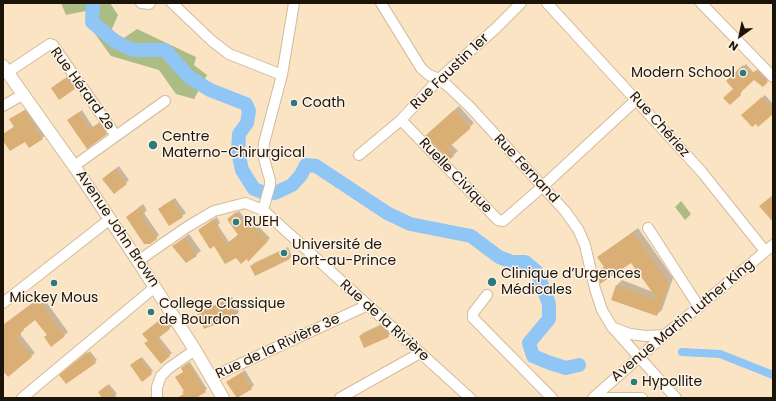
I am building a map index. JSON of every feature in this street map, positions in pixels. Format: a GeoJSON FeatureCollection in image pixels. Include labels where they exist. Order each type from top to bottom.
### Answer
{"type":"FeatureCollection","features":[{"type":"Feature","properties":{"kind":"main road","name":"Avenue John Brown"},"geometry":{"type":"LineString","coordinates":[[5,69],[74,166],[138,261],[195,350],[223,398]]}},
{"type":"Feature","properties":{"kind":"street"},"geometry":{"type":"LineString","coordinates":[[142,3],[150,3]]}},
{"type":"Feature","properties":{"kind":"street"},"geometry":{"type":"LineString","coordinates":[[172,3],[212,41],[229,54],[282,75]]}},
{"type":"Feature","properties":{"kind":"street"},"geometry":{"type":"LineString","coordinates":[[263,210],[269,190],[270,180],[262,155],[282,75],[294,3]]}},
{"type":"Feature","properties":{"kind":"street","name":"Rue Fernand"},"geometry":{"type":"LineString","coordinates":[[380,3],[421,68],[429,75],[439,79],[449,87],[565,211],[578,229],[585,244],[595,289],[602,310],[612,327],[676,398]]}},
{"type":"Feature","properties":{"kind":"street","name":"Rue Faustin 1er"},"geometry":{"type":"LineString","coordinates":[[359,155],[401,120],[439,79],[496,28],[521,3]]}},
{"type":"Feature","properties":{"kind":"street","name":"Rue Chériez"},"geometry":{"type":"LineString","coordinates":[[547,3],[701,171],[769,248]]}},
{"type":"Feature","properties":{"kind":"street"},"geometry":{"type":"LineString","coordinates":[[701,3],[773,77]]}},
{"type":"Feature","properties":{"kind":"street","name":"Rue Hérard 2e"},"geometry":{"type":"LineString","coordinates":[[5,69],[50,44],[53,45],[116,136]]}},
{"type":"Feature","properties":{"kind":"street"},"geometry":{"type":"LineString","coordinates":[[3,106],[24,94]]}},
{"type":"Feature","properties":{"kind":"street","name":"Ruelle Civique"},"geometry":{"type":"LineString","coordinates":[[401,120],[498,220],[503,221],[636,100]]}},
{"type":"Feature","properties":{"kind":"street"},"geometry":{"type":"LineString","coordinates":[[74,166],[165,101]]}},
{"type":"Feature","properties":{"kind":"street","name":"Rue de la Rivière"},"geometry":{"type":"LineString","coordinates":[[138,261],[214,210],[245,202],[263,210],[470,398]]}},
{"type":"Feature","properties":{"kind":"street"},"geometry":{"type":"LineString","coordinates":[[3,303],[110,219]]}},
{"type":"Feature","properties":{"kind":"street"},"geometry":{"type":"LineString","coordinates":[[648,228],[700,307]]}},
{"type":"Feature","properties":{"kind":"street","name":"Avenue Martin Luther King"},"geometry":{"type":"LineString","coordinates":[[594,398],[639,357],[769,248]]}},
{"type":"Feature","properties":{"kind":"street"},"geometry":{"type":"LineString","coordinates":[[22,398],[155,287]]}},
{"type":"Feature","properties":{"kind":"street"},"geometry":{"type":"LineString","coordinates":[[487,295],[473,313],[473,318],[552,398]]}},
{"type":"Feature","properties":{"kind":"street","name":"Rue de la Rivière 3e"},"geometry":{"type":"LineString","coordinates":[[210,378],[368,305]]}},
{"type":"Feature","properties":{"kind":"street"},"geometry":{"type":"LineString","coordinates":[[612,327],[646,336],[665,335]]}},
{"type":"Feature","properties":{"kind":"street"},"geometry":{"type":"LineString","coordinates":[[157,398],[157,387],[162,376],[169,368],[195,350]]}},
{"type":"Feature","properties":{"kind":"street"},"geometry":{"type":"LineString","coordinates":[[340,398],[420,353]]}},
{"type":"Feature","properties":{"kind":"street"},"geometry":{"type":"LineString","coordinates":[[594,398],[642,398]]}},
{"type":"Feature","properties":{"kind":"green space"},"geometry":{"type":"Polygon","coordinates":[[[61,3],[110,3],[118,15],[111,31],[124,38],[137,29],[196,57],[194,65],[207,75],[194,99],[176,94],[159,70],[111,56],[95,34],[85,11],[66,15],[61,3]]]}},
{"type":"Feature","properties":{"kind":"green space"},"geometry":{"type":"Polygon","coordinates":[[[681,201],[691,214],[685,220],[675,207],[681,201]]]}},
{"type":"Feature","properties":{"kind":"building"},"geometry":{"type":"Polygon","coordinates":[[[743,65],[752,74],[756,70],[768,82],[763,87],[754,80],[730,105],[723,98],[733,89],[726,81],[743,65]]]}},
{"type":"Feature","properties":{"kind":"building"},"geometry":{"type":"Polygon","coordinates":[[[67,77],[75,89],[59,100],[51,88],[67,77]]]}},
{"type":"Feature","properties":{"kind":"building"},"geometry":{"type":"Polygon","coordinates":[[[762,97],[773,110],[773,114],[758,127],[756,124],[752,127],[741,115],[762,97]]]}},
{"type":"Feature","properties":{"kind":"building"},"geometry":{"type":"Polygon","coordinates":[[[25,110],[31,120],[30,122],[34,124],[36,131],[43,139],[29,148],[25,142],[10,151],[3,141],[3,134],[14,127],[9,119],[25,110]]]}},
{"type":"Feature","properties":{"kind":"building"},"geometry":{"type":"Polygon","coordinates":[[[454,110],[471,128],[448,148],[454,156],[449,160],[425,136],[454,110]]]}},
{"type":"Feature","properties":{"kind":"building"},"geometry":{"type":"Polygon","coordinates":[[[79,112],[90,129],[99,123],[107,134],[87,149],[67,120],[79,112]]]}},
{"type":"Feature","properties":{"kind":"building"},"geometry":{"type":"Polygon","coordinates":[[[115,169],[127,184],[114,194],[102,179],[115,169]]]}},
{"type":"Feature","properties":{"kind":"building"},"geometry":{"type":"Polygon","coordinates":[[[773,195],[773,222],[759,206],[773,195]]]}},
{"type":"Feature","properties":{"kind":"building"},"geometry":{"type":"Polygon","coordinates":[[[172,200],[183,217],[169,226],[158,209],[172,200]]]}},
{"type":"Feature","properties":{"kind":"building"},"geometry":{"type":"Polygon","coordinates":[[[140,207],[145,214],[141,216],[157,239],[150,244],[144,244],[126,217],[140,207]]]}},
{"type":"Feature","properties":{"kind":"building"},"geometry":{"type":"Polygon","coordinates":[[[236,212],[246,227],[250,223],[268,241],[248,262],[247,259],[241,264],[236,258],[225,264],[214,246],[210,249],[198,230],[214,219],[218,226],[216,227],[226,244],[238,235],[227,219],[236,212]]]}},
{"type":"Feature","properties":{"kind":"building"},"geometry":{"type":"Polygon","coordinates":[[[633,232],[669,283],[657,316],[611,300],[616,285],[658,300],[631,263],[600,284],[598,271],[604,267],[597,257],[633,232]]]}},
{"type":"Feature","properties":{"kind":"building"},"geometry":{"type":"Polygon","coordinates":[[[185,238],[197,256],[186,263],[172,246],[185,238]]]}},
{"type":"Feature","properties":{"kind":"building"},"geometry":{"type":"Polygon","coordinates":[[[285,249],[290,259],[255,276],[250,266],[285,249]]]}},
{"type":"Feature","properties":{"kind":"building"},"geometry":{"type":"Polygon","coordinates":[[[38,299],[65,336],[51,347],[44,337],[47,335],[35,320],[20,332],[21,334],[17,338],[32,357],[8,377],[3,371],[3,325],[38,299]]]}},
{"type":"Feature","properties":{"kind":"building"},"geometry":{"type":"Polygon","coordinates":[[[229,299],[237,316],[204,329],[197,314],[229,299]]]}},
{"type":"Feature","properties":{"kind":"building"},"geometry":{"type":"Polygon","coordinates":[[[162,318],[170,329],[157,339],[170,356],[161,364],[144,343],[148,341],[142,334],[162,318]]]}},
{"type":"Feature","properties":{"kind":"building"},"geometry":{"type":"Polygon","coordinates":[[[381,326],[386,330],[389,337],[364,348],[359,336],[381,326]]]}},
{"type":"Feature","properties":{"kind":"building"},"geometry":{"type":"Polygon","coordinates":[[[87,352],[96,363],[66,384],[59,375],[87,352]]]}},
{"type":"Feature","properties":{"kind":"building"},"geometry":{"type":"Polygon","coordinates":[[[140,358],[152,374],[142,382],[130,365],[140,358]]]}},
{"type":"Feature","properties":{"kind":"building"},"geometry":{"type":"Polygon","coordinates":[[[188,363],[206,392],[196,398],[177,398],[184,394],[182,392],[184,391],[175,377],[183,372],[181,368],[188,363]]]}},
{"type":"Feature","properties":{"kind":"building"},"geometry":{"type":"Polygon","coordinates":[[[242,372],[252,389],[237,398],[226,382],[242,372]]]}},
{"type":"Feature","properties":{"kind":"building"},"geometry":{"type":"Polygon","coordinates":[[[107,385],[117,398],[102,398],[98,392],[107,385]]]}},
{"type":"Feature","properties":{"kind":"waterway"},"geometry":{"type":"LineString","coordinates":[[93,3],[92,22],[116,42],[133,50],[165,50],[189,77],[210,90],[246,104],[249,111],[247,123],[239,134],[238,152],[242,170],[254,189],[262,192],[275,193],[292,185],[301,175],[306,165],[316,166],[387,213],[410,224],[471,236],[499,257],[512,262],[525,262],[537,272],[549,304],[549,319],[529,343],[533,356],[566,368],[579,365]]}},
{"type":"Feature","properties":{"kind":"waterway"},"geometry":{"type":"LineString","coordinates":[[682,352],[720,354],[773,375]]}},
{"type":"Feature","properties":{"kind":"place","name":"Modern School"},"geometry":{"type":"Point","coordinates":[743,73]}},
{"type":"Feature","properties":{"kind":"place","name":"Coath"},"geometry":{"type":"Point","coordinates":[294,103]}},
{"type":"Feature","properties":{"kind":"place","name":"Centre Materno-Chirurgical"},"geometry":{"type":"Point","coordinates":[153,145]}},
{"type":"Feature","properties":{"kind":"place","name":"RUEH"},"geometry":{"type":"Point","coordinates":[236,222]}},
{"type":"Feature","properties":{"kind":"place","name":"Université de Port-au-Prince"},"geometry":{"type":"Point","coordinates":[284,253]}},
{"type":"Feature","properties":{"kind":"place","name":"Clinique d’Urgences Médicales"},"geometry":{"type":"Point","coordinates":[492,282]}},
{"type":"Feature","properties":{"kind":"place","name":"Mickey Mous"},"geometry":{"type":"Point","coordinates":[54,283]}},
{"type":"Feature","properties":{"kind":"place","name":"College Classique de Bourdon"},"geometry":{"type":"Point","coordinates":[151,312]}},
{"type":"Feature","properties":{"kind":"place","name":"Hypollite"},"geometry":{"type":"Point","coordinates":[634,382]}}]}
